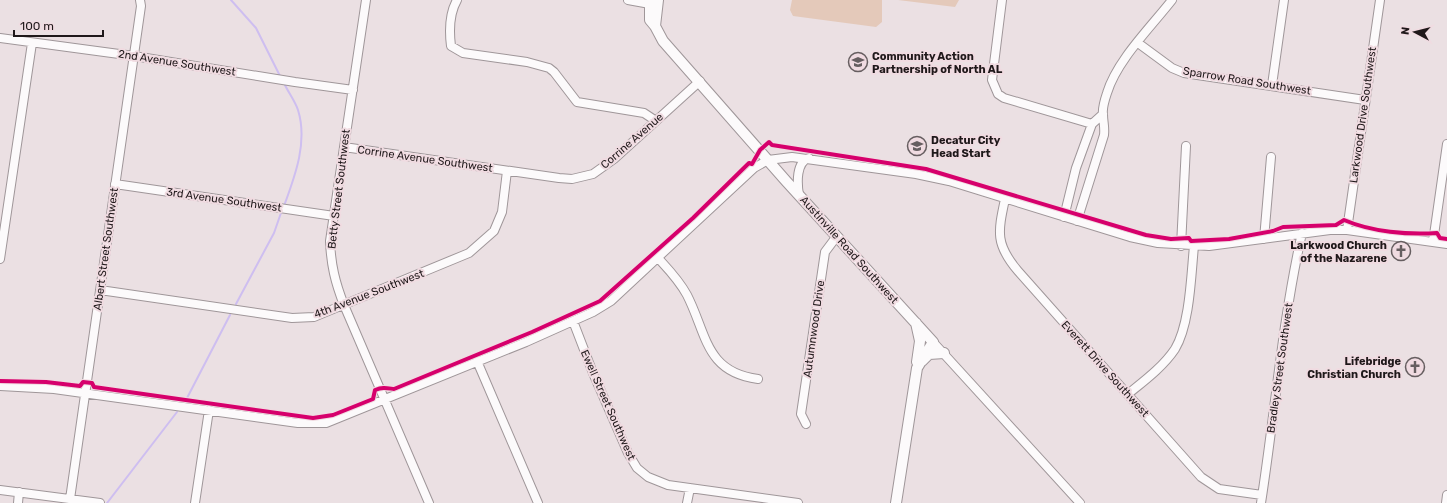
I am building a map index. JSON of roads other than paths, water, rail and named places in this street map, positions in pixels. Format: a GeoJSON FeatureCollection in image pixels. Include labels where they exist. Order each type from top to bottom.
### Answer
{"type":"FeatureCollection","features":[{"type":"Feature","properties":{"kind":"main road","name":"Austinville Road Southwest"},"geometry":{"type":"LineString","coordinates":[[652,1],[650,20],[663,40],[799,195],[933,342]]}},
{"type":"Feature","properties":{"kind":"main road"},"geometry":{"type":"LineString","coordinates":[[896,503],[920,341],[916,323]]}},
{"type":"Feature","properties":{"kind":"main road"},"geometry":{"type":"LineString","coordinates":[[917,368],[933,342]]}},
{"type":"Feature","properties":{"kind":"main road"},"geometry":{"type":"LineString","coordinates":[[917,368],[929,354],[944,353]]}},
{"type":"Feature","properties":{"kind":"street","name":"Albert Street Southwest"},"geometry":{"type":"LineString","coordinates":[[70,499],[142,6],[140,0]]}},
{"type":"Feature","properties":{"kind":"street","name":"Betty Street Southwest"},"geometry":{"type":"LineString","coordinates":[[366,0],[330,241],[333,277],[429,503]]}},
{"type":"Feature","properties":{"kind":"street"},"geometry":{"type":"LineString","coordinates":[[457,0],[453,8],[449,32],[451,46],[463,54],[527,62],[548,68],[554,72],[577,102],[644,113],[656,121]]}},
{"type":"Feature","properties":{"kind":"street","name":"Austinville Road Southwest"},"geometry":{"type":"LineString","coordinates":[[628,0],[652,1]]}},
{"type":"Feature","properties":{"kind":"street"},"geometry":{"type":"LineString","coordinates":[[1077,221],[1104,135],[1105,127],[1103,114],[1107,93],[1113,79],[1138,43],[1172,0]]}},
{"type":"Feature","properties":{"kind":"street"},"geometry":{"type":"LineString","coordinates":[[1272,85],[1284,0]]}},
{"type":"Feature","properties":{"kind":"street","name":"Larkwood Drive Southwest"},"geometry":{"type":"LineString","coordinates":[[1347,230],[1380,0]]}},
{"type":"Feature","properties":{"kind":"street"},"geometry":{"type":"LineString","coordinates":[[1002,1],[992,80],[998,94],[1004,98],[1090,128],[1104,135]]}},
{"type":"Feature","properties":{"kind":"street","name":"2nd Avenue Southwest"},"geometry":{"type":"LineString","coordinates":[[0,38],[134,56],[353,90]]}},
{"type":"Feature","properties":{"kind":"street"},"geometry":{"type":"LineString","coordinates":[[0,259],[32,43]]}},
{"type":"Feature","properties":{"kind":"street","name":"Sparrow Road Southwest"},"geometry":{"type":"LineString","coordinates":[[1138,43],[1177,71],[1219,79],[1272,85],[1365,100]]}},
{"type":"Feature","properties":{"kind":"street","name":"Corrine Avenue"},"geometry":{"type":"LineString","coordinates":[[507,170],[572,179],[593,174],[614,159],[700,81]]}},
{"type":"Feature","properties":{"kind":"street"},"geometry":{"type":"LineString","coordinates":[[1064,217],[1076,168],[1090,128],[1103,114]]}},
{"type":"Feature","properties":{"kind":"street"},"geometry":{"type":"LineString","coordinates":[[1433,242],[1447,144]]}},
{"type":"Feature","properties":{"kind":"street"},"geometry":{"type":"LineString","coordinates":[[1181,246],[1186,146]]}},
{"type":"Feature","properties":{"kind":"street","name":"Corrine Avenue Southwest"},"geometry":{"type":"LineString","coordinates":[[344,147],[507,170]]}},
{"type":"Feature","properties":{"kind":"street"},"geometry":{"type":"LineString","coordinates":[[1264,239],[1271,156]]}},
{"type":"Feature","properties":{"kind":"street"},"geometry":{"type":"LineString","coordinates":[[0,386],[54,389],[312,424],[326,423],[340,419],[593,312],[611,301],[754,168],[768,160],[792,157],[810,158],[937,178],[1146,241],[1181,246],[1223,245],[1302,233],[1347,230],[1447,244]]}},
{"type":"Feature","properties":{"kind":"street"},"geometry":{"type":"LineString","coordinates":[[799,195],[798,182],[800,170],[804,161],[810,158]]}},
{"type":"Feature","properties":{"kind":"street","name":"4th Avenue Southwest"},"geometry":{"type":"LineString","coordinates":[[100,290],[221,308],[305,318],[314,317],[469,253],[494,231],[502,212],[507,170]]}},
{"type":"Feature","properties":{"kind":"street","name":"3rd Avenue Southwest"},"geometry":{"type":"LineString","coordinates":[[115,184],[334,216]]}},
{"type":"Feature","properties":{"kind":"street","name":"Everett Drive Southwest"},"geometry":{"type":"LineString","coordinates":[[1005,199],[1000,233],[1005,254],[1206,481],[1226,491],[1261,499]]}},
{"type":"Feature","properties":{"kind":"street","name":"Bradley Street Southwest"},"geometry":{"type":"LineString","coordinates":[[1261,499],[1295,261],[1302,233]]}},
{"type":"Feature","properties":{"kind":"street","name":"Autumnwood Drive"},"geometry":{"type":"LineString","coordinates":[[806,424],[801,414],[825,252],[837,236]]}},
{"type":"Feature","properties":{"kind":"street"},"geometry":{"type":"LineString","coordinates":[[1128,394],[1165,361],[1181,336],[1187,307],[1194,246]]}},
{"type":"Feature","properties":{"kind":"street"},"geometry":{"type":"LineString","coordinates":[[658,258],[680,283],[707,342],[718,361],[735,374],[758,379]]}},
{"type":"Feature","properties":{"kind":"street","name":"Ewell Street Southwest"},"geometry":{"type":"LineString","coordinates":[[573,321],[624,446],[637,468],[648,477],[661,483],[796,503]]}},
{"type":"Feature","properties":{"kind":"street","name":"Austinville Road Southwest"},"geometry":{"type":"LineString","coordinates":[[933,342],[1080,503]]}},
{"type":"Feature","properties":{"kind":"street"},"geometry":{"type":"LineString","coordinates":[[477,361],[538,503]]}},
{"type":"Feature","properties":{"kind":"street"},"geometry":{"type":"LineString","coordinates":[[195,503],[209,410]]}},
{"type":"Feature","properties":{"kind":"street"},"geometry":{"type":"LineString","coordinates":[[688,503],[690,488]]}},
{"type":"Feature","properties":{"kind":"street"},"geometry":{"type":"LineString","coordinates":[[0,490],[100,503]]}},
{"type":"Feature","properties":{"kind":"street"},"geometry":{"type":"LineString","coordinates":[[18,503],[19,492]]}},
{"type":"Feature","properties":{"kind":"street"},"geometry":{"type":"LineString","coordinates":[[1446,503],[1447,495]]}},
{"type":"Feature","properties":{"kind":"waterway"},"geometry":{"type":"LineString","coordinates":[[231,0],[256,28],[281,78]]}},
{"type":"Feature","properties":{"kind":"waterway"},"geometry":{"type":"LineString","coordinates":[[284,83],[298,110],[302,134],[296,171],[284,206]]}},
{"type":"Feature","properties":{"kind":"waterway"},"geometry":{"type":"LineString","coordinates":[[236,304],[274,233],[282,210]]}},
{"type":"Feature","properties":{"kind":"waterway"},"geometry":{"type":"LineString","coordinates":[[186,400],[230,315]]}},
{"type":"Feature","properties":{"kind":"waterway"},"geometry":{"type":"LineString","coordinates":[[107,503],[177,412]]}},
{"type":"Feature","properties":{"kind":"place","name":"Community Action Partnership of North AL"},"geometry":{"type":"Point","coordinates":[858,62]}},
{"type":"Feature","properties":{"kind":"place","name":"Decatur City Head Start"},"geometry":{"type":"Point","coordinates":[917,146]}},
{"type":"Feature","properties":{"kind":"place","name":"Larkwood Church of the Nazarene"},"geometry":{"type":"Point","coordinates":[1401,251]}},
{"type":"Feature","properties":{"kind":"place","name":"Lifebridge Christian Church"},"geometry":{"type":"Point","coordinates":[1415,367]}}]}
